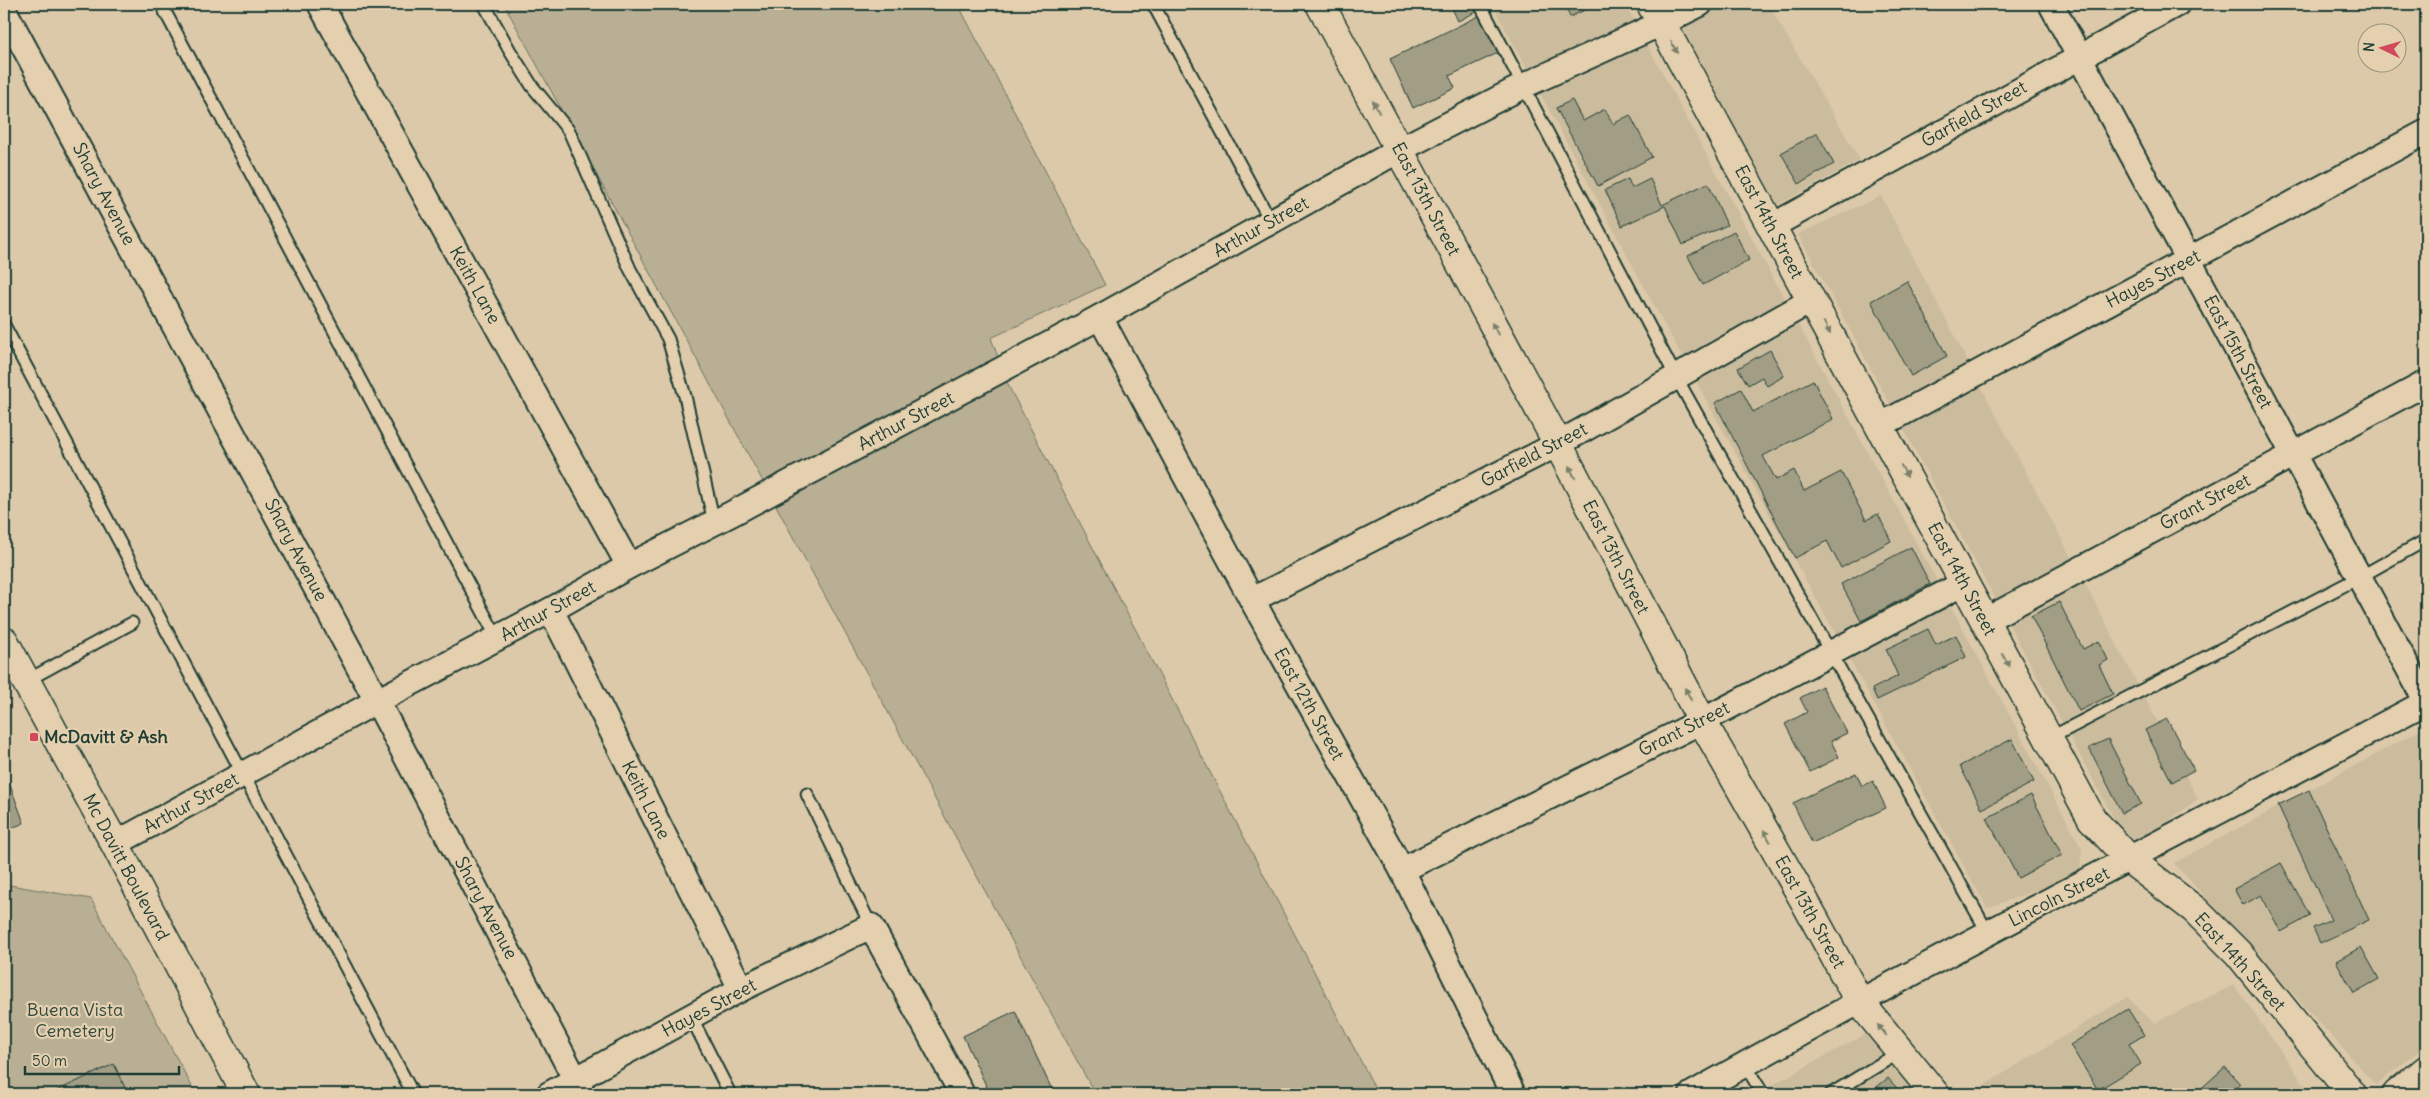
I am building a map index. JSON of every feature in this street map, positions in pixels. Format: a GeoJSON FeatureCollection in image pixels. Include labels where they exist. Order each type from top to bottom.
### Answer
{"type":"FeatureCollection","features":[{"type":"Feature","properties":{"kind":"street","name":"Keith Lane"},"geometry":{"type":"LineString","coordinates":[[320,4],[629,566]]}},
{"type":"Feature","properties":{"kind":"street","name":"East 13th Street"},"geometry":{"type":"LineString","coordinates":[[1320,4],[1558,444],[1702,721],[1859,1001],[1935,1094]]}},
{"type":"Feature","properties":{"kind":"street","name":"Arthur Street"},"geometry":{"type":"LineString","coordinates":[[115,844],[377,701],[551,610],[629,566],[1100,317],[1399,150],[1657,14],[1700,4]]}},
{"type":"Feature","properties":{"kind":"street","name":"East 15th Street"},"geometry":{"type":"LineString","coordinates":[[2051,4],[2358,578],[2426,701]]}},
{"type":"Feature","properties":{"kind":"street","name":"Garfield Street"},"geometry":{"type":"LineString","coordinates":[[1772,226],[2177,4]]}},
{"type":"Feature","properties":{"kind":"street","name":"Shary Avenue"},"geometry":{"type":"LineString","coordinates":[[4,10],[377,701],[579,1087]]}},
{"type":"Feature","properties":{"kind":"street","name":"East 14th Street"},"geometry":{"type":"LineString","coordinates":[[1657,14],[2092,819],[2130,860],[2195,910],[2238,954],[2352,1094]]}},
{"type":"Feature","properties":{"kind":"street","name":"Hayes Street"},"geometry":{"type":"LineString","coordinates":[[1879,426],[2426,132]]}},
{"type":"Feature","properties":{"kind":"street","name":"Garfield Street"},"geometry":{"type":"LineString","coordinates":[[1252,600],[1558,444],[1812,300]]}},
{"type":"Feature","properties":{"kind":"street","name":"East 12th Street"},"geometry":{"type":"LineString","coordinates":[[1100,317],[1252,600],[1402,870],[1513,1094]]}},
{"type":"Feature","properties":{"kind":"street","name":"Grant Street"},"geometry":{"type":"LineString","coordinates":[[1984,621],[2426,384]]}},
{"type":"Feature","properties":{"kind":"street","name":"Grant Street"},"geometry":{"type":"LineString","coordinates":[[1402,870],[1702,721],[1964,583]]}},
{"type":"Feature","properties":{"kind":"street","name":"Keith Lane"},"geometry":{"type":"LineString","coordinates":[[551,610],[741,989]]}},
{"type":"Feature","properties":{"kind":"street","name":"Mc Davitt Boulevard"},"geometry":{"type":"LineString","coordinates":[[4,641],[115,844],[246,1094]]}},
{"type":"Feature","properties":{"kind":"street","name":"Lincoln Street"},"geometry":{"type":"LineString","coordinates":[[1692,1094],[1859,1001],[2130,860],[2426,701]]}},
{"type":"Feature","properties":{"kind":"street","name":"Hayes Street"},"geometry":{"type":"LineString","coordinates":[[550,1094],[579,1087],[690,1017],[741,989],[871,926]]}},
{"type":"Feature","properties":{"kind":"street"},"geometry":{"type":"LineString","coordinates":[[871,926],[962,1094]]}},
{"type":"Feature","properties":{"kind":"street"},"geometry":{"type":"LineString","coordinates":[[2396,1094],[2426,1070]]}},
{"type":"Feature","properties":{"kind":"lane"},"geometry":{"type":"LineString","coordinates":[[161,4],[497,638]]}},
{"type":"Feature","properties":{"kind":"lane"},"geometry":{"type":"LineString","coordinates":[[484,4],[532,86],[569,131],[630,269],[668,339],[685,396],[714,522]]}},
{"type":"Feature","properties":{"kind":"lane"},"geometry":{"type":"LineString","coordinates":[[1153,4],[1271,222]]}},
{"type":"Feature","properties":{"kind":"lane"},"geometry":{"type":"LineString","coordinates":[[1480,4],[1676,377],[1988,934]]}},
{"type":"Feature","properties":{"kind":"lane"},"geometry":{"type":"LineString","coordinates":[[4,325],[413,1094]]}},
{"type":"Feature","properties":{"kind":"lane"},"geometry":{"type":"LineString","coordinates":[[2048,739],[2358,578],[2426,540]]}},
{"type":"Feature","properties":{"kind":"lane"},"geometry":{"type":"LineString","coordinates":[[26,681],[132,624]]}},
{"type":"Feature","properties":{"kind":"lane"},"geometry":{"type":"LineString","coordinates":[[807,794],[871,926]]}},
{"type":"Feature","properties":{"kind":"lane"},"geometry":{"type":"LineString","coordinates":[[690,1017],[730,1094]]}},
{"type":"Feature","properties":{"kind":"lane"},"geometry":{"type":"LineString","coordinates":[[1831,1094],[1900,1052]]}},
{"type":"Feature","properties":{"kind":"lane"},"geometry":{"type":"LineString","coordinates":[[1745,1064],[1763,1094]]}},
{"type":"Feature","properties":{"kind":"shaded area"},"geometry":{"type":"Polygon","coordinates":[[[1492,4],[1625,4],[2082,849],[2080,868],[2050,885],[1987,908],[1662,320],[1492,4]]]}},
{"type":"Feature","properties":{"kind":"shaded area"},"geometry":{"type":"Polygon","coordinates":[[[1670,4],[1768,4],[1860,160],[1776,206],[1670,4]]]}},
{"type":"Feature","properties":{"kind":"shaded area"},"geometry":{"type":"Polygon","coordinates":[[[1881,196],[2198,799],[2139,843],[2119,828],[1798,234],[1881,196]]]}},
{"type":"Feature","properties":{"kind":"shaded area"},"geometry":{"type":"Polygon","coordinates":[[[2426,727],[2426,1045],[2376,1085],[2174,863],[2426,727]]]}},
{"type":"Feature","properties":{"kind":"shaded area"},"geometry":{"type":"Polygon","coordinates":[[[2234,985],[2311,1094],[1970,1094],[2127,997],[2154,1023],[2234,985]]]}},
{"type":"Feature","properties":{"kind":"shaded area"},"geometry":{"type":"Polygon","coordinates":[[[1866,1034],[1915,1094],[1755,1094],[1866,1034]]]}},
{"type":"Feature","properties":{"kind":"green space"},"geometry":{"type":"Polygon","coordinates":[[[504,4],[958,4],[1105,285],[991,338],[1009,387],[1378,1094],[1095,1094],[504,4]]]}},
{"type":"Feature","properties":{"kind":"green space","name":"Buena Vista Cemetery"},"geometry":{"type":"Polygon","coordinates":[[[4,884],[91,899],[196,1094],[4,1094],[4,884]]]}},
{"type":"Feature","properties":{"kind":"building"},"geometry":{"type":"Polygon","coordinates":[[[1450,4],[1472,4],[1476,12],[1458,21],[1450,4]]]}},
{"type":"Feature","properties":{"kind":"building"},"geometry":{"type":"Polygon","coordinates":[[[1564,4],[1597,4],[1570,17],[1564,4]]]}},
{"type":"Feature","properties":{"kind":"building"},"geometry":{"type":"Polygon","coordinates":[[[1481,15],[1498,53],[1449,76],[1455,88],[1413,108],[1390,59],[1481,15]]]}},
{"type":"Feature","properties":{"kind":"building"},"geometry":{"type":"Polygon","coordinates":[[[1572,100],[1583,121],[1605,109],[1613,124],[1630,115],[1652,157],[1598,186],[1556,108],[1572,100]]]}},
{"type":"Feature","properties":{"kind":"building"},"geometry":{"type":"Polygon","coordinates":[[[1817,133],[1834,164],[1799,184],[1781,153],[1817,133]]]}},
{"type":"Feature","properties":{"kind":"building"},"geometry":{"type":"Polygon","coordinates":[[[1628,179],[1632,188],[1650,179],[1662,205],[1708,183],[1727,225],[1683,245],[1665,206],[1622,226],[1605,190],[1628,179]]]}},
{"type":"Feature","properties":{"kind":"building"},"geometry":{"type":"Polygon","coordinates":[[[1734,231],[1749,260],[1703,285],[1688,256],[1734,231]]]}},
{"type":"Feature","properties":{"kind":"building"},"geometry":{"type":"Polygon","coordinates":[[[1907,281],[1947,356],[1911,376],[1871,301],[1907,281]]]}},
{"type":"Feature","properties":{"kind":"building"},"geometry":{"type":"Polygon","coordinates":[[[1770,350],[1784,376],[1767,386],[1762,377],[1748,385],[1738,368],[1770,350]]]}},
{"type":"Feature","properties":{"kind":"building"},"geometry":{"type":"Polygon","coordinates":[[[1813,380],[1833,419],[1763,456],[1776,480],[1794,470],[1804,491],[1841,472],[1866,520],[1878,514],[1891,541],[1841,568],[1827,541],[1795,558],[1715,403],[1741,389],[1753,412],[1813,380]]]}},
{"type":"Feature","properties":{"kind":"building"},"geometry":{"type":"Polygon","coordinates":[[[1911,547],[1930,584],[1861,621],[1841,584],[1911,547]]]}},
{"type":"Feature","properties":{"kind":"building"},"geometry":{"type":"Polygon","coordinates":[[[2059,602],[2083,649],[2099,641],[2108,660],[2099,665],[2113,694],[2079,711],[2031,616],[2059,602]]]}},
{"type":"Feature","properties":{"kind":"building"},"geometry":{"type":"Polygon","coordinates":[[[1928,629],[1936,645],[1956,635],[1966,657],[1877,700],[1872,689],[1898,676],[1886,649],[1928,629]]]}},
{"type":"Feature","properties":{"kind":"building"},"geometry":{"type":"Polygon","coordinates":[[[1822,686],[1847,733],[1831,741],[1839,757],[1810,772],[1785,724],[1807,712],[1800,698],[1822,686]]]}},
{"type":"Feature","properties":{"kind":"building"},"geometry":{"type":"Polygon","coordinates":[[[2167,719],[2194,770],[2172,782],[2145,730],[2167,719]]]}},
{"type":"Feature","properties":{"kind":"building"},"geometry":{"type":"Polygon","coordinates":[[[2012,739],[2034,782],[1982,809],[1960,766],[2012,739]]]}},
{"type":"Feature","properties":{"kind":"building"},"geometry":{"type":"Polygon","coordinates":[[[2108,739],[2141,804],[2122,813],[2089,748],[2108,739]]]}},
{"type":"Feature","properties":{"kind":"building"},"geometry":{"type":"Polygon","coordinates":[[[4,769],[24,823],[4,831],[4,769]]]}},
{"type":"Feature","properties":{"kind":"building"},"geometry":{"type":"Polygon","coordinates":[[[1856,773],[1862,786],[1873,781],[1886,808],[1812,843],[1793,803],[1856,773]]]}},
{"type":"Feature","properties":{"kind":"building"},"geometry":{"type":"Polygon","coordinates":[[[2309,790],[2369,920],[2320,943],[2313,928],[2331,920],[2278,805],[2309,790]]]}},
{"type":"Feature","properties":{"kind":"building"},"geometry":{"type":"Polygon","coordinates":[[[2031,795],[2062,855],[2018,878],[1987,818],[2031,795]]]}},
{"type":"Feature","properties":{"kind":"building"},"geometry":{"type":"Polygon","coordinates":[[[2281,863],[2310,916],[2281,932],[2261,895],[2243,905],[2234,889],[2281,863]]]}},
{"type":"Feature","properties":{"kind":"building"},"geometry":{"type":"Polygon","coordinates":[[[2361,947],[2379,979],[2354,993],[2336,961],[2361,947]]]}},
{"type":"Feature","properties":{"kind":"building"},"geometry":{"type":"Polygon","coordinates":[[[2128,1009],[2144,1035],[2129,1044],[2141,1064],[2098,1090],[2070,1045],[2128,1009]]]}},
{"type":"Feature","properties":{"kind":"building"},"geometry":{"type":"Polygon","coordinates":[[[1015,1011],[1054,1094],[990,1094],[963,1036],[1015,1011]]]}},
{"type":"Feature","properties":{"kind":"building"},"geometry":{"type":"Polygon","coordinates":[[[114,1064],[128,1094],[50,1094],[114,1064]]]}},
{"type":"Feature","properties":{"kind":"building"},"geometry":{"type":"Polygon","coordinates":[[[2225,1067],[2240,1084],[2229,1094],[2195,1094],[2225,1067]]]}},
{"type":"Feature","properties":{"kind":"building"},"geometry":{"type":"Polygon","coordinates":[[[1888,1078],[1902,1094],[1868,1094],[1888,1078]]]}},
{"type":"Feature","properties":{"kind":"place","name":"McDavitt & Ash"},"geometry":{"type":"Point","coordinates":[34,737]}}]}
